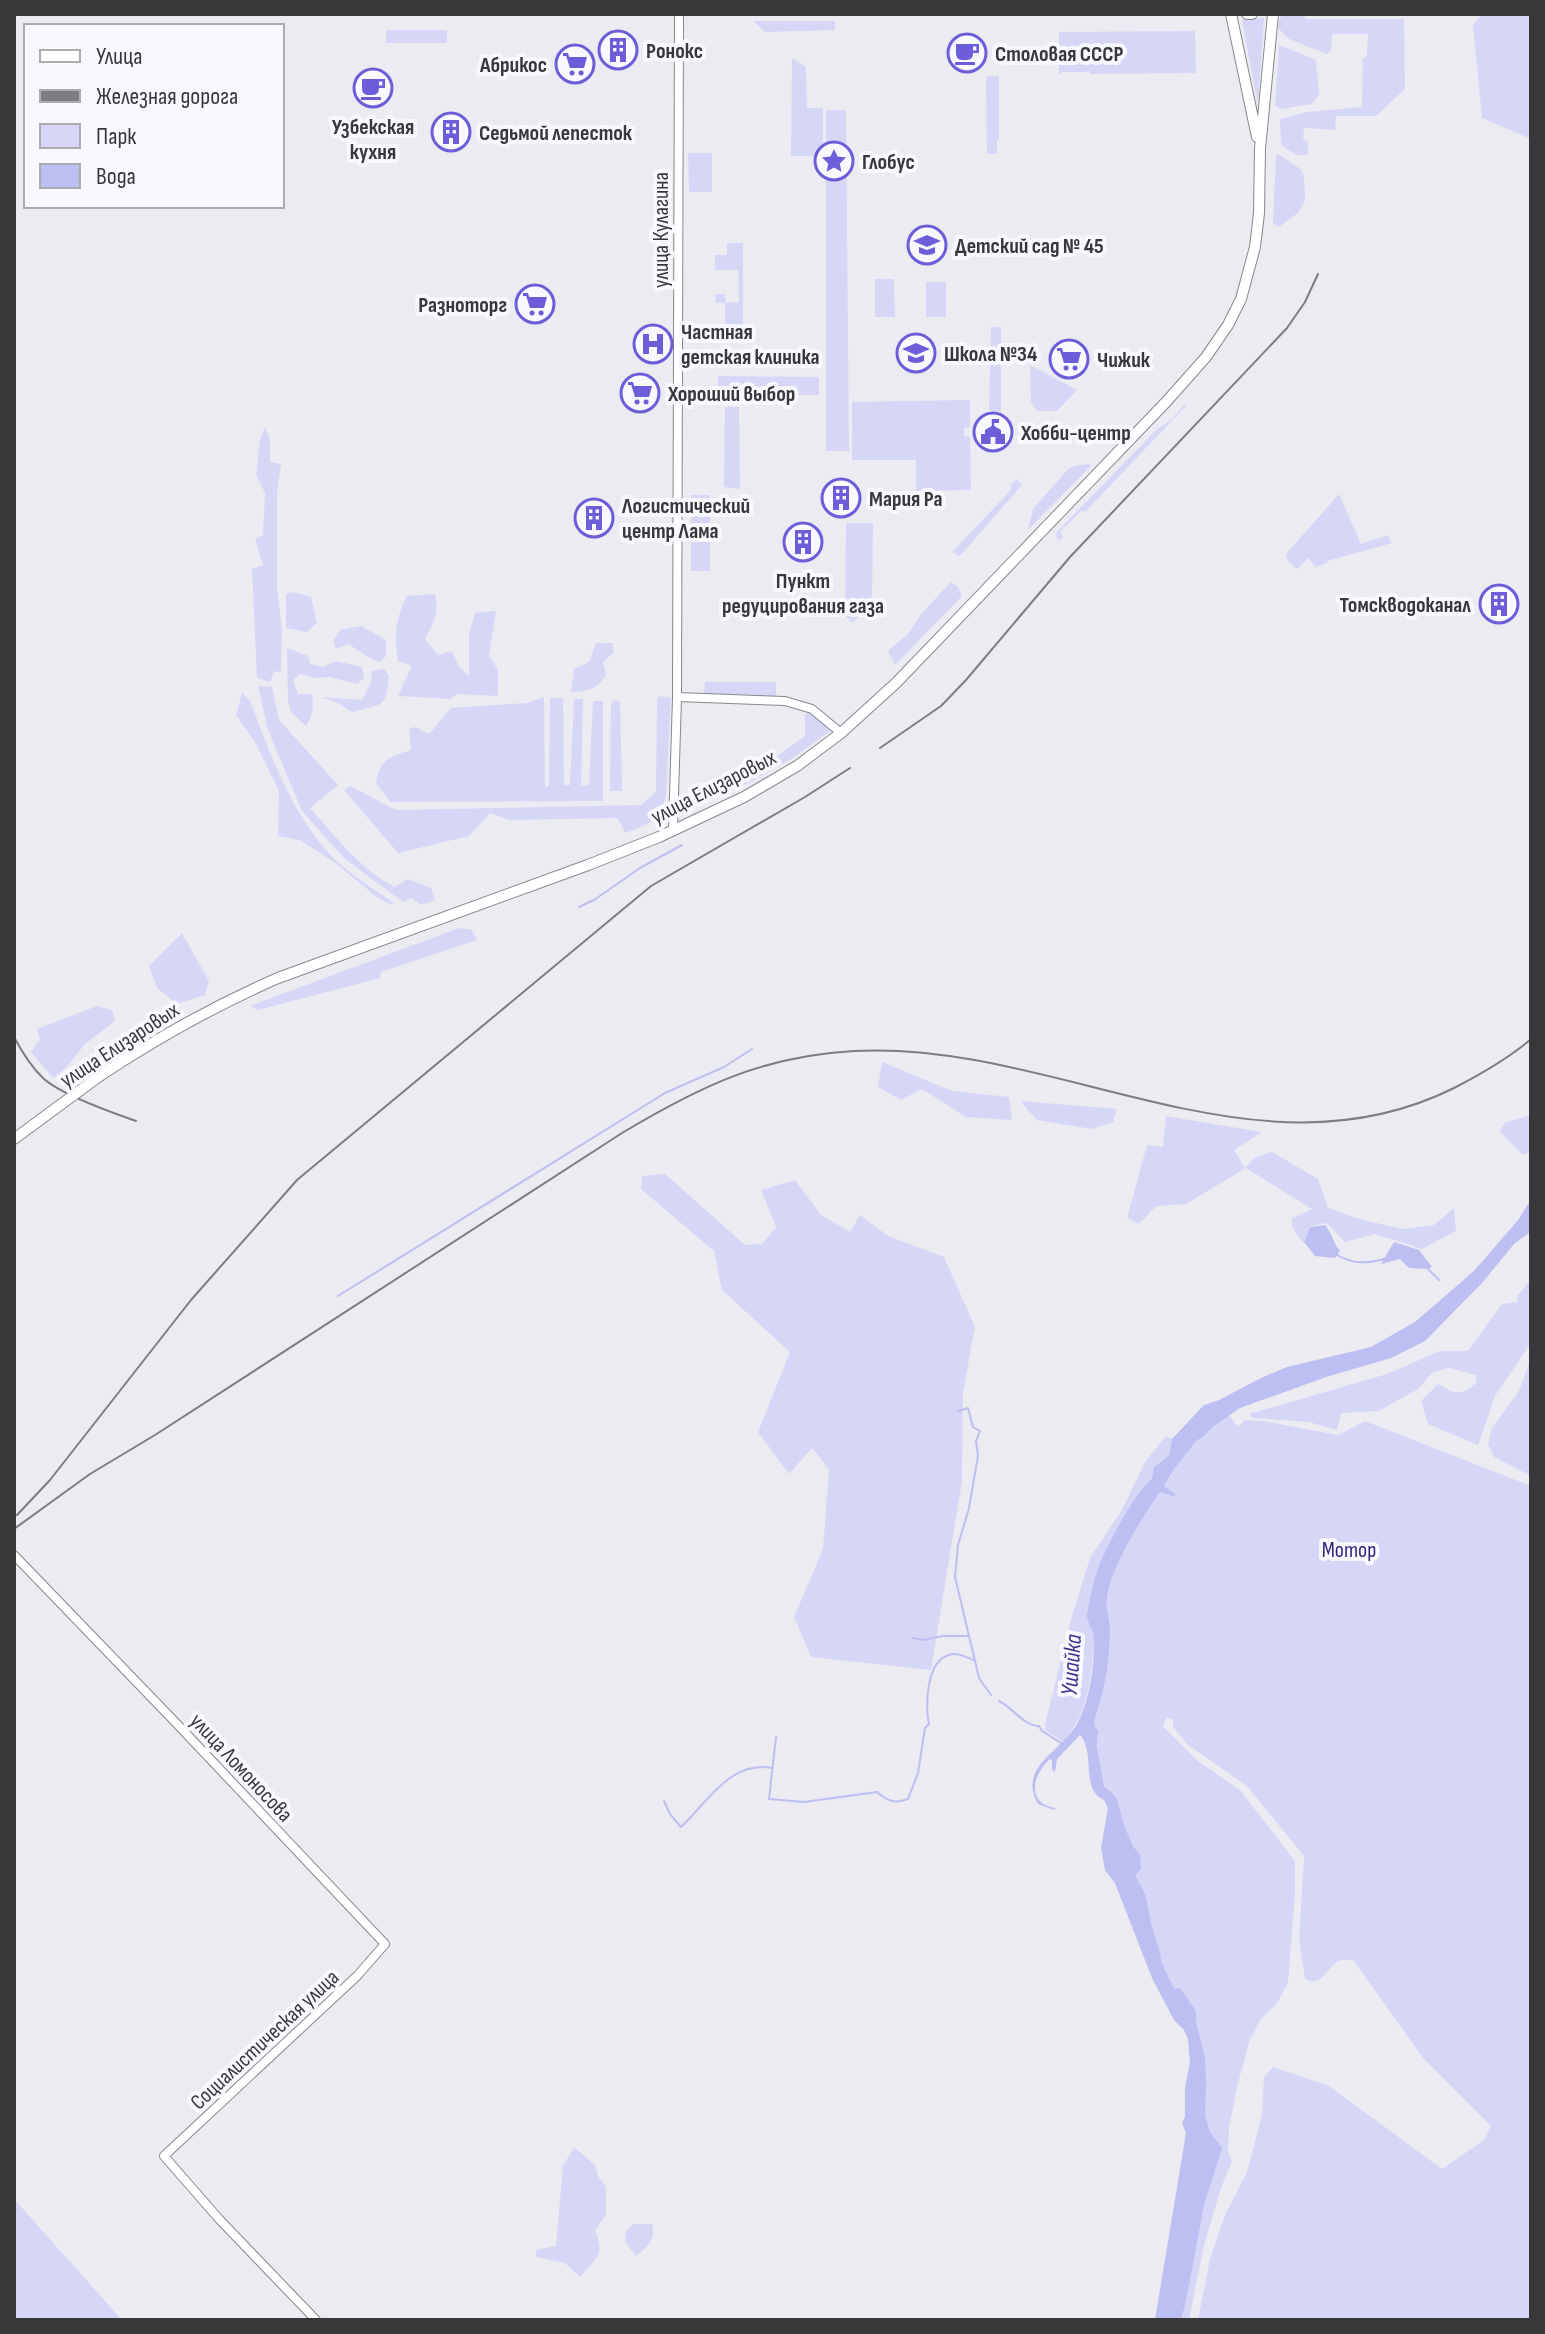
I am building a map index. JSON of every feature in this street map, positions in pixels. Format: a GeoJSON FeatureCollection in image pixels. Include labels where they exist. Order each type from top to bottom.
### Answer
{"type":"FeatureCollection","features":[{"type":"Feature","properties":{"kind":"main road","name":"улица Елизаровых"},"geometry":{"type":"LineString","coordinates":[[1231,14],[1260,149]]}},
{"type":"Feature","properties":{"kind":"main road","name":"улица Елизаровых"},"geometry":{"type":"LineString","coordinates":[[14,1139],[101,1075],[207,1012],[278,978],[462,912],[673,829],[757,789],[797,766],[841,733],[896,683],[1125,445],[1189,377],[1221,337],[1241,299],[1255,247],[1260,149],[1273,14]]}},
{"type":"Feature","properties":{"kind":"street","name":"улица Кулагина"},"geometry":{"type":"LineString","coordinates":[[673,829],[677,697],[679,14]]}},
{"type":"Feature","properties":{"kind":"street"},"geometry":{"type":"LineString","coordinates":[[677,697],[785,701],[812,709],[841,733]]}},
{"type":"Feature","properties":{"kind":"street","name":"улица Ломоносова"},"geometry":{"type":"LineString","coordinates":[[14,1555],[385,1944]]}},
{"type":"Feature","properties":{"kind":"street","name":"Социалистическая улица"},"geometry":{"type":"LineString","coordinates":[[316,2320],[219,2219],[164,2156],[357,1976],[385,1944]]}},
{"type":"Feature","properties":{"kind":"green space"},"geometry":{"type":"Polygon","coordinates":[[[1284,14],[1304,14],[1305,19],[1404,19],[1405,89],[1376,116],[1336,116],[1335,130],[1304,128],[1303,140],[1308,141],[1308,155],[1296,155],[1281,145],[1280,119],[1307,112],[1362,107],[1363,59],[1367,56],[1368,34],[1332,34],[1331,51],[1327,54],[1289,39],[1278,28],[1279,19],[1284,14]]]}},
{"type":"Feature","properties":{"kind":"green space"},"geometry":{"type":"Polygon","coordinates":[[[1482,14],[1531,14],[1531,139],[1482,118],[1473,25],[1482,14]]]}},
{"type":"Feature","properties":{"kind":"green space"},"geometry":{"type":"Polygon","coordinates":[[[1264,18],[1258,105],[1242,20],[1264,18]]]}},
{"type":"Feature","properties":{"kind":"green space"},"geometry":{"type":"Polygon","coordinates":[[[753,21],[835,21],[835,30],[765,32],[753,21]]]}},
{"type":"Feature","properties":{"kind":"green space"},"geometry":{"type":"Polygon","coordinates":[[[386,30],[447,30],[447,43],[386,43],[386,30]]]}},
{"type":"Feature","properties":{"kind":"green space"},"geometry":{"type":"Polygon","coordinates":[[[1195,31],[1196,73],[1059,74],[1059,32],[1195,31]]]}},
{"type":"Feature","properties":{"kind":"green space"},"geometry":{"type":"Polygon","coordinates":[[[1279,46],[1316,60],[1319,95],[1312,104],[1281,109],[1275,106],[1279,46]]]}},
{"type":"Feature","properties":{"kind":"green space"},"geometry":{"type":"Polygon","coordinates":[[[792,58],[806,67],[807,108],[823,108],[823,156],[791,156],[792,58]]]}},
{"type":"Feature","properties":{"kind":"green space"},"geometry":{"type":"Polygon","coordinates":[[[986,76],[999,76],[997,154],[987,154],[986,76]]]}},
{"type":"Feature","properties":{"kind":"green space"},"geometry":{"type":"Polygon","coordinates":[[[826,110],[846,110],[849,451],[826,451],[826,110]]]}},
{"type":"Feature","properties":{"kind":"green space"},"geometry":{"type":"Polygon","coordinates":[[[688,153],[712,153],[712,192],[689,192],[688,153]]]}},
{"type":"Feature","properties":{"kind":"green space"},"geometry":{"type":"Polygon","coordinates":[[[1276,155],[1302,170],[1305,200],[1299,212],[1279,227],[1273,224],[1276,155]]]}},
{"type":"Feature","properties":{"kind":"green space"},"geometry":{"type":"Polygon","coordinates":[[[727,243],[743,243],[743,325],[725,325],[725,303],[716,303],[715,294],[725,294],[726,303],[739,302],[738,270],[715,270],[715,255],[727,255],[727,243]]]}},
{"type":"Feature","properties":{"kind":"green space"},"geometry":{"type":"Polygon","coordinates":[[[875,279],[894,279],[895,317],[875,317],[875,279]]]}},
{"type":"Feature","properties":{"kind":"green space"},"geometry":{"type":"Polygon","coordinates":[[[926,282],[946,282],[946,317],[926,317],[926,282]]]}},
{"type":"Feature","properties":{"kind":"green space"},"geometry":{"type":"Polygon","coordinates":[[[991,327],[1001,327],[1001,412],[989,410],[991,327]]]}},
{"type":"Feature","properties":{"kind":"green space"},"geometry":{"type":"Polygon","coordinates":[[[1030,365],[1077,390],[1057,411],[1037,411],[1031,402],[1030,365]]]}},
{"type":"Feature","properties":{"kind":"green space"},"geometry":{"type":"Polygon","coordinates":[[[718,376],[819,377],[819,395],[718,395],[718,376]]]}},
{"type":"Feature","properties":{"kind":"green space"},"geometry":{"type":"Polygon","coordinates":[[[970,400],[970,427],[964,428],[964,436],[970,437],[971,490],[916,491],[916,460],[852,460],[852,402],[970,400]]]}},
{"type":"Feature","properties":{"kind":"green space"},"geometry":{"type":"Polygon","coordinates":[[[1185,404],[1085,512],[1082,510],[1060,532],[1063,537],[1059,541],[1057,532],[1185,404]]]}},
{"type":"Feature","properties":{"kind":"green space"},"geometry":{"type":"Polygon","coordinates":[[[725,407],[739,407],[740,489],[724,487],[725,407]]]}},
{"type":"Feature","properties":{"kind":"green space"},"geometry":{"type":"Polygon","coordinates":[[[265,427],[270,440],[270,462],[281,464],[277,492],[277,590],[282,628],[281,671],[274,672],[270,682],[257,678],[252,569],[263,565],[255,539],[263,535],[265,493],[256,475],[260,440],[265,427]]]}},
{"type":"Feature","properties":{"kind":"green space"},"geometry":{"type":"Polygon","coordinates":[[[1090,464],[1028,530],[1033,509],[1068,469],[1090,464]]]}},
{"type":"Feature","properties":{"kind":"green space"},"geometry":{"type":"Polygon","coordinates":[[[1017,479],[1022,485],[960,556],[952,552],[1012,489],[1010,485],[1017,479]]]}},
{"type":"Feature","properties":{"kind":"green space"},"geometry":{"type":"Polygon","coordinates":[[[1339,494],[1361,544],[1388,535],[1392,543],[1315,567],[1308,558],[1297,569],[1288,561],[1286,554],[1339,494]]]}},
{"type":"Feature","properties":{"kind":"green space"},"geometry":{"type":"Polygon","coordinates":[[[691,495],[710,495],[710,571],[691,571],[691,495]]]}},
{"type":"Feature","properties":{"kind":"green space"},"geometry":{"type":"Polygon","coordinates":[[[846,523],[873,523],[872,604],[852,623],[845,615],[846,523]]]}},
{"type":"Feature","properties":{"kind":"green space"},"geometry":{"type":"Polygon","coordinates":[[[951,582],[958,587],[962,596],[895,665],[888,651],[908,634],[922,613],[951,582]]]}},
{"type":"Feature","properties":{"kind":"green space"},"geometry":{"type":"Polygon","coordinates":[[[293,592],[311,597],[317,623],[307,632],[286,628],[286,594],[293,592]]]}},
{"type":"Feature","properties":{"kind":"green space"},"geometry":{"type":"Polygon","coordinates":[[[435,594],[435,618],[425,639],[438,655],[452,651],[459,667],[469,676],[469,634],[475,613],[496,611],[489,656],[498,670],[498,696],[457,694],[451,699],[398,696],[412,666],[398,661],[396,635],[400,613],[407,596],[435,594]]]}},
{"type":"Feature","properties":{"kind":"green space"},"geometry":{"type":"Polygon","coordinates":[[[361,626],[386,640],[386,656],[380,662],[348,644],[336,649],[333,641],[340,630],[361,626]]]}},
{"type":"Feature","properties":{"kind":"green space"},"geometry":{"type":"Polygon","coordinates":[[[596,643],[613,643],[613,653],[603,662],[606,675],[591,689],[571,692],[574,669],[589,662],[596,643]]]}},
{"type":"Feature","properties":{"kind":"green space"},"geometry":{"type":"Polygon","coordinates":[[[287,648],[308,656],[310,664],[323,667],[336,661],[362,667],[364,678],[357,684],[300,674],[293,680],[298,694],[312,694],[313,698],[312,715],[306,726],[291,712],[288,700],[287,648]]]}},
{"type":"Feature","properties":{"kind":"green space"},"geometry":{"type":"Polygon","coordinates":[[[384,669],[389,676],[386,694],[376,706],[352,712],[322,697],[362,700],[371,682],[372,671],[384,669]]]}},
{"type":"Feature","properties":{"kind":"green space"},"geometry":{"type":"Polygon","coordinates":[[[705,682],[776,682],[776,697],[704,695],[705,682]]]}},
{"type":"Feature","properties":{"kind":"green space"},"geometry":{"type":"Polygon","coordinates":[[[258,686],[272,687],[279,720],[338,785],[310,808],[349,852],[382,880],[395,887],[408,879],[431,888],[435,900],[421,905],[412,898],[403,902],[345,859],[302,811],[268,730],[258,686]]]}},
{"type":"Feature","properties":{"kind":"green space"},"geometry":{"type":"Polygon","coordinates":[[[242,693],[250,701],[282,779],[313,833],[341,865],[394,903],[392,905],[300,840],[278,836],[279,791],[255,742],[236,715],[242,693]]]}},
{"type":"Feature","properties":{"kind":"green space"},"geometry":{"type":"Polygon","coordinates":[[[659,696],[671,698],[666,795],[657,817],[625,833],[618,818],[509,820],[490,813],[469,836],[398,853],[344,790],[350,786],[396,810],[641,805],[656,792],[659,696]]]}},
{"type":"Feature","properties":{"kind":"green space"},"geometry":{"type":"Polygon","coordinates":[[[544,697],[545,787],[549,786],[550,698],[563,698],[564,785],[570,785],[574,699],[583,699],[581,786],[589,785],[593,701],[603,701],[603,801],[390,802],[376,783],[383,763],[411,750],[409,729],[415,727],[429,734],[451,708],[527,703],[544,697]]]}},
{"type":"Feature","properties":{"kind":"green space"},"geometry":{"type":"Polygon","coordinates":[[[613,700],[620,701],[622,791],[610,791],[613,700]]]}},
{"type":"Feature","properties":{"kind":"green space"},"geometry":{"type":"Polygon","coordinates":[[[810,711],[829,726],[829,732],[791,759],[739,788],[754,773],[805,736],[805,715],[810,711]]]}},
{"type":"Feature","properties":{"kind":"green space"},"geometry":{"type":"Polygon","coordinates":[[[459,928],[472,930],[477,940],[381,972],[380,978],[258,1010],[250,1006],[459,928]]]}},
{"type":"Feature","properties":{"kind":"green space"},"geometry":{"type":"Polygon","coordinates":[[[182,933],[209,981],[205,995],[177,1004],[157,988],[149,966],[182,933]]]}},
{"type":"Feature","properties":{"kind":"green space"},"geometry":{"type":"Polygon","coordinates":[[[97,1006],[112,1010],[115,1021],[85,1044],[66,1068],[53,1078],[31,1052],[40,1039],[37,1029],[97,1006]]]}},
{"type":"Feature","properties":{"kind":"green space"},"geometry":{"type":"Polygon","coordinates":[[[882,1062],[952,1091],[1009,1097],[1012,1120],[966,1117],[922,1089],[901,1100],[878,1087],[882,1062]]]}},
{"type":"Feature","properties":{"kind":"green space"},"geometry":{"type":"Polygon","coordinates":[[[1020,1101],[1117,1109],[1113,1122],[1092,1129],[1037,1120],[1020,1101]]]}},
{"type":"Feature","properties":{"kind":"green space"},"geometry":{"type":"Polygon","coordinates":[[[1531,1115],[1531,1152],[1523,1155],[1499,1131],[1506,1122],[1531,1115]]]}},
{"type":"Feature","properties":{"kind":"green space"},"geometry":{"type":"Polygon","coordinates":[[[1166,1116],[1262,1132],[1234,1150],[1245,1168],[1254,1158],[1272,1152],[1318,1179],[1328,1208],[1402,1229],[1434,1225],[1454,1208],[1456,1231],[1422,1249],[1375,1234],[1345,1242],[1327,1223],[1310,1226],[1303,1243],[1292,1227],[1292,1218],[1312,1209],[1246,1168],[1186,1204],[1156,1206],[1139,1224],[1127,1218],[1147,1145],[1163,1147],[1166,1116]]]}},
{"type":"Feature","properties":{"kind":"green space"},"geometry":{"type":"Polygon","coordinates":[[[665,1174],[745,1245],[762,1244],[776,1227],[761,1190],[795,1180],[821,1215],[850,1232],[860,1215],[888,1236],[944,1257],[975,1327],[963,1392],[962,1481],[931,1670],[811,1657],[794,1617],[823,1549],[829,1469],[812,1448],[789,1474],[758,1432],[790,1352],[722,1290],[714,1251],[641,1189],[642,1176],[665,1174]]]}},
{"type":"Feature","properties":{"kind":"green space"},"geometry":{"type":"Polygon","coordinates":[[[1531,1280],[1531,1343],[1495,1396],[1478,1445],[1428,1424],[1421,1401],[1438,1384],[1457,1392],[1476,1383],[1476,1375],[1449,1368],[1433,1372],[1418,1389],[1379,1411],[1341,1413],[1337,1430],[1309,1422],[1253,1418],[1249,1414],[1387,1374],[1440,1351],[1468,1351],[1502,1304],[1518,1302],[1517,1296],[1531,1280]]]}},
{"type":"Feature","properties":{"kind":"green space"},"geometry":{"type":"Polygon","coordinates":[[[1531,1358],[1531,1476],[1494,1457],[1488,1444],[1492,1428],[1519,1391],[1531,1358]]]}},
{"type":"Feature","properties":{"kind":"green space","name":"Мотор"},"geometry":{"type":"Polygon","coordinates":[[[1228,1414],[1238,1427],[1245,1420],[1263,1421],[1338,1435],[1365,1421],[1531,1486],[1531,2320],[1198,2320],[1210,2259],[1225,2215],[1247,2172],[1262,2115],[1264,2077],[1273,2067],[1329,2086],[1442,2169],[1484,2140],[1491,2126],[1423,2058],[1354,1961],[1338,1961],[1319,1980],[1305,1979],[1299,1939],[1304,1856],[1247,1786],[1188,1745],[1173,1727],[1173,1720],[1167,1717],[1163,1726],[1198,1761],[1240,1790],[1295,1861],[1288,1983],[1250,2039],[1229,2128],[1228,2152],[1232,2161],[1204,2245],[1189,2320],[1176,2320],[1207,2133],[1204,2059],[1196,2011],[1180,1988],[1174,1990],[1156,1950],[1146,1939],[1148,1934],[1133,1895],[1140,1855],[1129,1837],[1116,1799],[1103,1782],[1098,1730],[1094,1728],[1094,1721],[1108,1664],[1110,1628],[1107,1601],[1121,1557],[1160,1492],[1174,1497],[1164,1487],[1174,1469],[1197,1439],[1228,1414]]]}},
{"type":"Feature","properties":{"kind":"green space"},"geometry":{"type":"Polygon","coordinates":[[[1166,1436],[1172,1439],[1169,1454],[1154,1467],[1152,1479],[1121,1522],[1094,1584],[1087,1616],[1093,1640],[1089,1685],[1080,1715],[1063,1742],[1045,1730],[1046,1720],[1090,1558],[1122,1510],[1145,1462],[1166,1436]]]}},
{"type":"Feature","properties":{"kind":"green space"},"geometry":{"type":"Polygon","coordinates":[[[574,2147],[595,2165],[606,2187],[606,2215],[595,2230],[598,2256],[580,2277],[565,2263],[536,2257],[536,2250],[556,2246],[563,2166],[574,2147]]]}},
{"type":"Feature","properties":{"kind":"green space"},"geometry":{"type":"Polygon","coordinates":[[[14,2199],[122,2320],[14,2320],[14,2199]]]}},
{"type":"Feature","properties":{"kind":"green space"},"geometry":{"type":"Polygon","coordinates":[[[634,2224],[652,2224],[653,2229],[650,2242],[636,2256],[626,2243],[625,2232],[634,2224]]]}},
{"type":"Feature","properties":{"kind":"water"},"geometry":{"type":"Polygon","coordinates":[[[1531,1199],[1530,1232],[1514,1244],[1482,1283],[1425,1341],[1391,1358],[1240,1408],[1197,1440],[1164,1486],[1175,1497],[1160,1492],[1129,1542],[1110,1584],[1107,1601],[1110,1628],[1108,1664],[1094,1721],[1098,1730],[1097,1747],[1104,1786],[1116,1797],[1125,1828],[1140,1855],[1141,1869],[1135,1876],[1133,1895],[1148,1935],[1146,1939],[1156,1950],[1174,1989],[1180,1988],[1196,2011],[1205,2058],[1205,2116],[1210,2132],[1222,2148],[1204,2205],[1181,2320],[1155,2320],[1186,2133],[1182,2123],[1190,2062],[1188,2039],[1174,2020],[1152,1978],[1115,1883],[1105,1870],[1101,1848],[1108,1808],[1092,1788],[1085,1742],[1080,1735],[1057,1759],[1055,1772],[1050,1759],[1036,1780],[1036,1795],[1040,1801],[1056,1808],[1038,1804],[1033,1791],[1037,1770],[1070,1734],[1085,1704],[1094,1655],[1093,1633],[1087,1616],[1098,1568],[1129,1507],[1152,1479],[1154,1467],[1169,1455],[1172,1439],[1204,1405],[1287,1367],[1371,1347],[1415,1322],[1474,1271],[1519,1219],[1531,1199]]]}},
{"type":"Feature","properties":{"kind":"water"},"geometry":{"type":"Polygon","coordinates":[[[1325,1225],[1340,1251],[1335,1258],[1315,1256],[1304,1242],[1310,1227],[1325,1225]]]}},
{"type":"Feature","properties":{"kind":"water"},"geometry":{"type":"Polygon","coordinates":[[[1394,1242],[1419,1250],[1432,1267],[1409,1268],[1400,1259],[1381,1264],[1394,1242]]]}},
{"type":"Feature","properties":{"kind":"waterway"},"geometry":{"type":"LineString","coordinates":[[579,907],[682,845]]}},
{"type":"Feature","properties":{"kind":"waterway"},"geometry":{"type":"LineString","coordinates":[[338,1296],[665,1093],[724,1067],[752,1049]]}},
{"type":"Feature","properties":{"kind":"waterway"},"geometry":{"type":"LineString","coordinates":[[1337,1255],[1360,1262],[1384,1259]]}},
{"type":"Feature","properties":{"kind":"waterway"},"geometry":{"type":"LineString","coordinates":[[1428,1269],[1439,1280]]}},
{"type":"Feature","properties":{"kind":"waterway"},"geometry":{"type":"LineString","coordinates":[[958,1411],[968,1408],[973,1427],[980,1431],[976,1441],[978,1456],[969,1508],[958,1545],[955,1577],[979,1678],[991,1695]]}},
{"type":"Feature","properties":{"kind":"waterway"},"geometry":{"type":"LineString","coordinates":[[913,1638],[968,1636]]}},
{"type":"Feature","properties":{"kind":"waterway"},"geometry":{"type":"LineString","coordinates":[[776,1737],[769,1799],[804,1802],[877,1792],[891,1801],[908,1799],[918,1773],[925,1728],[929,1724],[929,1685],[936,1666],[941,1659],[952,1654],[974,1660]]}},
{"type":"Feature","properties":{"kind":"waterway"},"geometry":{"type":"LineString","coordinates":[[999,1701],[1061,1743]]}},
{"type":"Feature","properties":{"kind":"waterway"},"geometry":{"type":"LineString","coordinates":[[664,1801],[681,1827],[732,1777],[757,1767],[772,1768]]}},
{"type":"Feature","properties":{"kind":"waterway","name":"Ушайка"},"geometry":{"type":"LineString","coordinates":[[1125,1871],[1139,1898],[1154,1957]]}},
{"type":"Feature","properties":{"kind":"railway"},"geometry":{"type":"LineString","coordinates":[[880,748],[941,706],[966,680],[1070,557],[1287,328],[1305,302],[1318,274]]}},
{"type":"Feature","properties":{"kind":"railway"},"geometry":{"type":"LineString","coordinates":[[17,1515],[50,1480],[191,1300],[297,1180],[651,886],[850,768]]}},
{"type":"Feature","properties":{"kind":"railway"},"geometry":{"type":"LineString","coordinates":[[14,1037],[31,1064],[52,1085],[136,1121]]}},
{"type":"Feature","properties":{"kind":"railway"},"geometry":{"type":"LineString","coordinates":[[14,1529],[90,1474],[622,1133],[705,1088],[760,1067],[790,1059],[854,1051],[930,1053],[1006,1066],[1231,1117],[1305,1122],[1380,1114],[1454,1088],[1494,1066],[1531,1039]]}},
{"type":"Feature","properties":{"kind":"place","name":"Ронокс"},"geometry":{"type":"Point","coordinates":[618,50]}},
{"type":"Feature","properties":{"kind":"place","name":"Столовая СССР"},"geometry":{"type":"Point","coordinates":[967,53]}},
{"type":"Feature","properties":{"kind":"place","name":"Абрикос"},"geometry":{"type":"Point","coordinates":[575,64]}},
{"type":"Feature","properties":{"kind":"place","name":"Узбекская кухня"},"geometry":{"type":"Point","coordinates":[373,88]}},
{"type":"Feature","properties":{"kind":"place","name":"Седьмой лепесток"},"geometry":{"type":"Point","coordinates":[451,132]}},
{"type":"Feature","properties":{"kind":"place","name":"Глобус"},"geometry":{"type":"Point","coordinates":[834,161]}},
{"type":"Feature","properties":{"kind":"place","name":"Детский сад № 45"},"geometry":{"type":"Point","coordinates":[927,245]}},
{"type":"Feature","properties":{"kind":"place","name":"Разноторг"},"geometry":{"type":"Point","coordinates":[535,304]}},
{"type":"Feature","properties":{"kind":"place","name":"Частная детская клиника"},"geometry":{"type":"Point","coordinates":[653,344]}},
{"type":"Feature","properties":{"kind":"place","name":"Школа №34"},"geometry":{"type":"Point","coordinates":[916,353]}},
{"type":"Feature","properties":{"kind":"place","name":"Чижик"},"geometry":{"type":"Point","coordinates":[1069,359]}},
{"type":"Feature","properties":{"kind":"place","name":"Хороший выбор"},"geometry":{"type":"Point","coordinates":[640,393]}},
{"type":"Feature","properties":{"kind":"place","name":"Хобби-центр"},"geometry":{"type":"Point","coordinates":[993,432]}},
{"type":"Feature","properties":{"kind":"place","name":"Мария Ра"},"geometry":{"type":"Point","coordinates":[841,498]}},
{"type":"Feature","properties":{"kind":"place","name":"Логистический центр Лама"},"geometry":{"type":"Point","coordinates":[594,518]}},
{"type":"Feature","properties":{"kind":"place","name":"Пункт редуцирования газа"},"geometry":{"type":"Point","coordinates":[803,542]}},
{"type":"Feature","properties":{"kind":"place","name":"Томскводоканал"},"geometry":{"type":"Point","coordinates":[1499,604]}}]}
